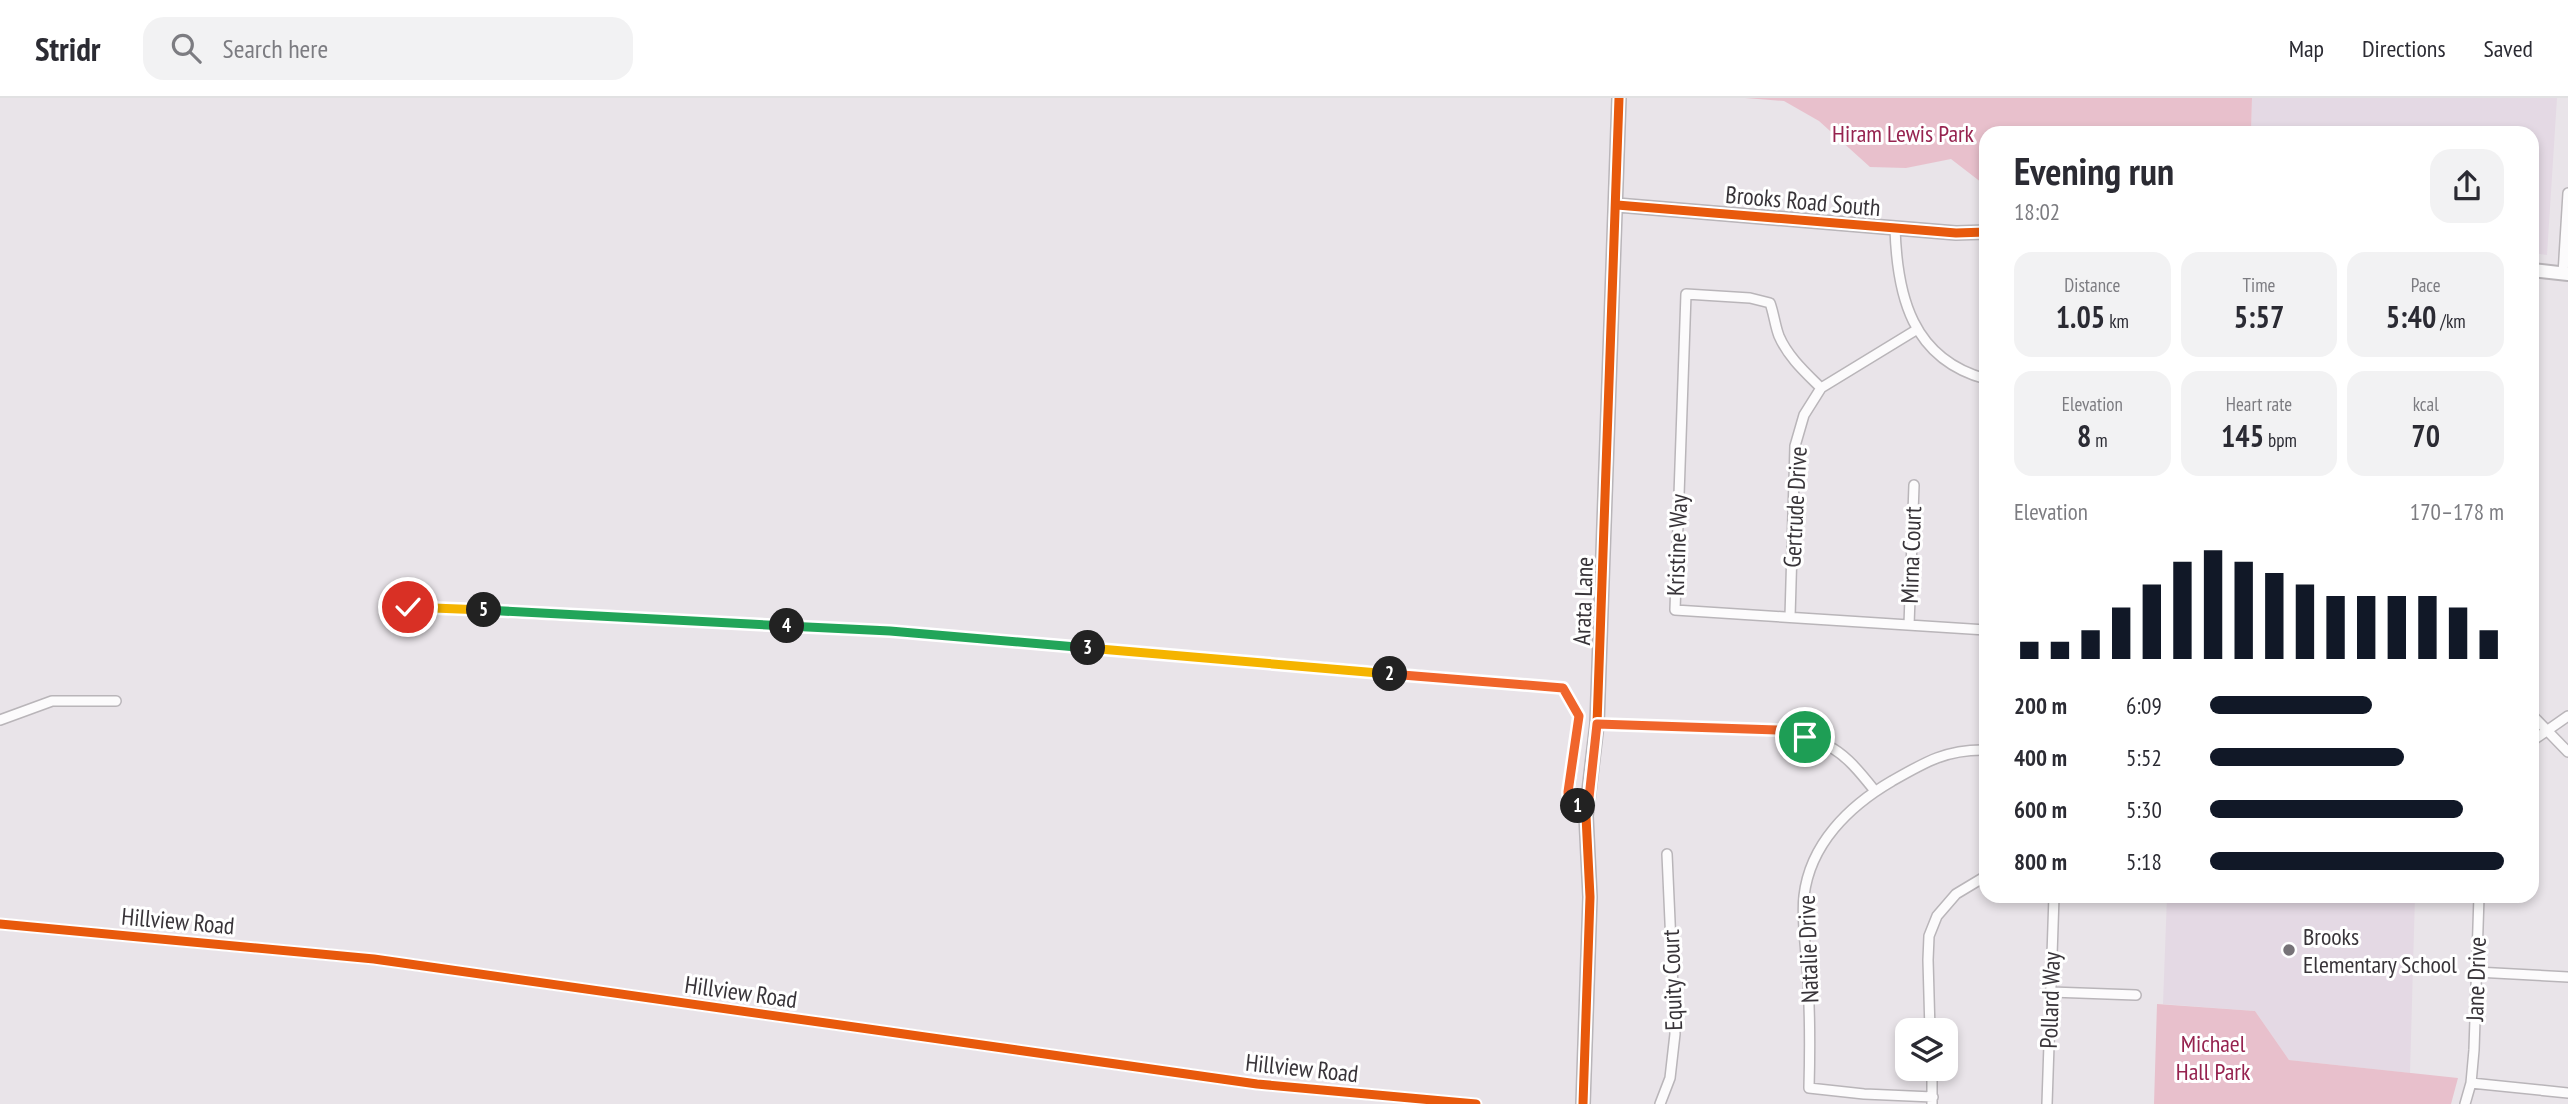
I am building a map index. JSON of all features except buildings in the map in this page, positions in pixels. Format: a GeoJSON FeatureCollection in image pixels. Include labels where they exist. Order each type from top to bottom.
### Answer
{"type":"FeatureCollection","features":[{"type":"Feature","properties":{"kind":"street","name":"Arata Lane"},"geometry":{"type":"LineString","coordinates":[[1583,1104],[1590,897],[1586,830],[1597,724],[1619,98]]}},
{"type":"Feature","properties":{"kind":"street"},"geometry":{"type":"LineString","coordinates":[[2539,271],[2565,274],[2568,193]]}},
{"type":"Feature","properties":{"kind":"street","name":"Brooks Road South"},"geometry":{"type":"LineString","coordinates":[[1617,205],[1956,233],[1979,232]]}},
{"type":"Feature","properties":{"kind":"street"},"geometry":{"type":"LineString","coordinates":[[1895,228],[1896,263],[1916,330],[1940,357],[1979,377]]}},
{"type":"Feature","properties":{"kind":"street","name":"Kristine Way"},"geometry":{"type":"LineString","coordinates":[[1821,388],[1802,369],[1784,344],[1770,303],[1750,298],[1686,294],[1675,610],[1979,630]]}},
{"type":"Feature","properties":{"kind":"street","name":"Gertrude Drive"},"geometry":{"type":"LineString","coordinates":[[1790,617],[1795,446],[1804,415],[1821,388],[1916,330]]}},
{"type":"Feature","properties":{"kind":"street","name":"Mirna Court"},"geometry":{"type":"LineString","coordinates":[[1909,625],[1914,485]]}},
{"type":"Feature","properties":{"kind":"street"},"geometry":{"type":"LineString","coordinates":[[408,607],[890,631],[1563,688],[1579,716],[1568,800],[1571,804],[1588,807]]}},
{"type":"Feature","properties":{"kind":"street"},"geometry":{"type":"LineString","coordinates":[[0,720],[52,702],[116,701]]}},
{"type":"Feature","properties":{"kind":"street"},"geometry":{"type":"LineString","coordinates":[[2539,737],[2568,716]]}},
{"type":"Feature","properties":{"kind":"street"},"geometry":{"type":"LineString","coordinates":[[2539,723],[2568,752]]}},
{"type":"Feature","properties":{"kind":"street"},"geometry":{"type":"LineString","coordinates":[[1597,724],[1777,730],[1833,746],[1851,761],[1875,791]]}},
{"type":"Feature","properties":{"kind":"street","name":"Natalie Drive"},"geometry":{"type":"LineString","coordinates":[[1933,1100],[1809,1088],[1811,1019],[1803,897],[1808,873],[1818,850],[1834,827],[1875,791],[1930,759],[1958,750],[1979,750]]}},
{"type":"Feature","properties":{"kind":"street","name":"Equity Court"},"geometry":{"type":"LineString","coordinates":[[1660,1104],[1670,1077],[1675,1034],[1667,854]]}},
{"type":"Feature","properties":{"kind":"street"},"geometry":{"type":"LineString","coordinates":[[1930,1018],[1929,936],[1937,916],[1956,894],[1979,880]]}},
{"type":"Feature","properties":{"kind":"street","name":"Pollard Way"},"geometry":{"type":"LineString","coordinates":[[2047,1104],[2054,903]]}},
{"type":"Feature","properties":{"kind":"street","name":"Jane Drive"},"geometry":{"type":"LineString","coordinates":[[2465,1104],[2471,1083],[2479,903]]}},
{"type":"Feature","properties":{"kind":"street","name":"Hillview Road"},"geometry":{"type":"LineString","coordinates":[[0,924],[374,959],[1256,1084],[1476,1104]]}},
{"type":"Feature","properties":{"kind":"street"},"geometry":{"type":"LineString","coordinates":[[2476,972],[2568,977]]}},
{"type":"Feature","properties":{"kind":"street"},"geometry":{"type":"LineString","coordinates":[[2051,992],[2136,995]]}},
{"type":"Feature","properties":{"kind":"street"},"geometry":{"type":"LineString","coordinates":[[1932,1081],[1933,1100]]}},
{"type":"Feature","properties":{"kind":"street"},"geometry":{"type":"LineString","coordinates":[[2471,1083],[2568,1093]]}},
{"type":"Feature","properties":{"kind":"shaded area"},"geometry":{"type":"Polygon","coordinates":[[[2252,98],[2557,98],[2547,255],[2539,254],[2539,126],[2251,126],[2252,98]]]}},
{"type":"Feature","properties":{"kind":"shaded area","name":"Brooks Elementary School"},"geometry":{"type":"Polygon","coordinates":[[[2167,903],[2415,903],[2410,1073],[2289,1060],[2255,1011],[2163,1004],[2167,903]]]}},
{"type":"Feature","properties":{"kind":"green space","name":"Hiram Lewis Park"},"geometry":{"type":"Polygon","coordinates":[[[1745,98],[2252,98],[2251,126],[1979,126],[1979,181],[1951,159],[1906,168],[1870,167],[1819,121],[1784,101],[1745,98]]]}},
{"type":"Feature","properties":{"kind":"green space","name":"Michael Hall Park"},"geometry":{"type":"Polygon","coordinates":[[[2157,1004],[2255,1011],[2289,1060],[2458,1078],[2451,1104],[2154,1104],[2157,1004]]]}},
{"type":"Feature","properties":{"kind":"cycle path"},"geometry":{"type":"LineString","coordinates":[[1583,1104],[1590,897],[1586,816],[1597,724],[1619,98]]}},
{"type":"Feature","properties":{"kind":"cycle path"},"geometry":{"type":"LineString","coordinates":[[1617,205],[1956,233],[1979,232]]}},
{"type":"Feature","properties":{"kind":"cycle path"},"geometry":{"type":"LineString","coordinates":[[0,924],[374,959],[1257,1084],[1476,1104]]}},
{"type":"Feature","properties":{"kind":"place","name":"Brooks Elementary School"},"geometry":{"type":"Point","coordinates":[2289,950]}},
{"type":"Feature","properties":{"kind":"route"},"geometry":{"type":"LineString","coordinates":[[408,607],[890,631],[1563,688],[1579,716],[1568,792],[1568,800],[1576,806],[1588,807],[1597,724],[1777,730],[1805,737]]}}]}
